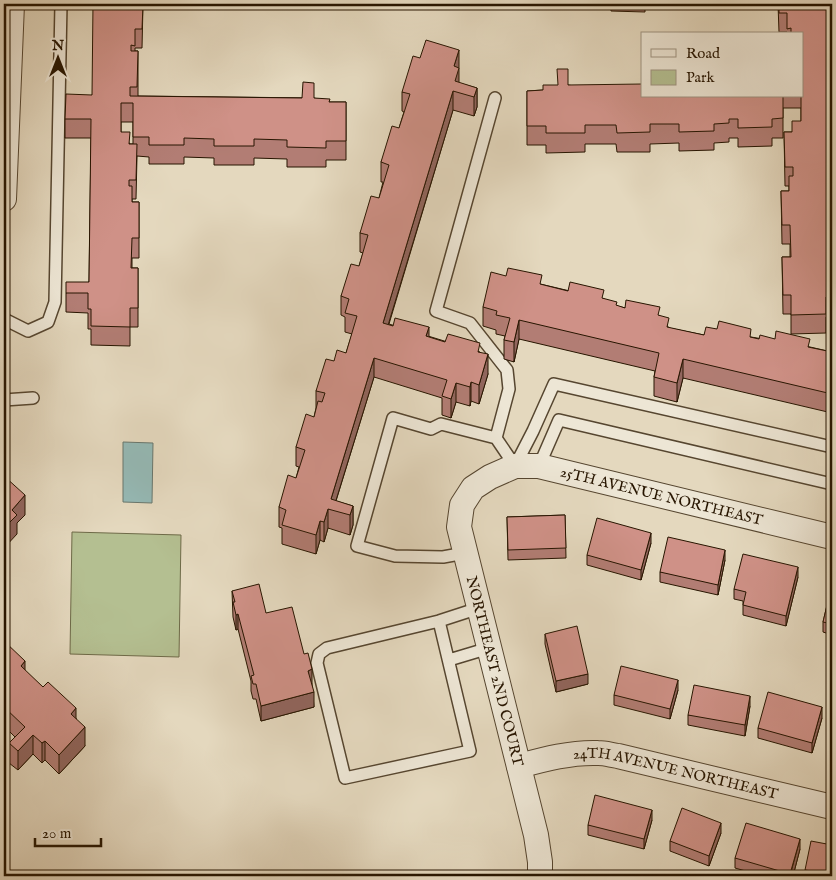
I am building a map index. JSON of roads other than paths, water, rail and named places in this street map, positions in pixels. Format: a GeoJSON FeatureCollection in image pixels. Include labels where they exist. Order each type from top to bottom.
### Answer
{"type":"FeatureCollection","features":[{"type":"Feature","properties":{"kind":"street"},"geometry":{"type":"LineString","coordinates":[[4,199],[6,88],[12,4]]}},
{"type":"Feature","properties":{"kind":"street","name":"25TH AVENUE NORTHEAST"},"geometry":{"type":"LineString","coordinates":[[490,477],[515,466],[539,466],[832,537]]}},
{"type":"Feature","properties":{"kind":"street","name":"NORTHEAST 2ND COURT"},"geometry":{"type":"LineString","coordinates":[[490,477],[473,488],[462,505],[459,527],[536,835],[540,876]]}},
{"type":"Feature","properties":{"kind":"street","name":"24TH AVENUE NORTHEAST"},"geometry":{"type":"LineString","coordinates":[[519,766],[560,756],[599,753],[832,807]]}},
{"type":"Feature","properties":{"kind":"lane"},"geometry":{"type":"LineString","coordinates":[[4,319],[28,331],[48,322],[55,302],[61,4]]}},
{"type":"Feature","properties":{"kind":"lane"},"geometry":{"type":"LineString","coordinates":[[495,98],[436,311],[470,323],[507,370],[509,389],[496,438]]}},
{"type":"Feature","properties":{"kind":"lane"},"geometry":{"type":"LineString","coordinates":[[465,553],[443,557],[395,556],[357,546],[393,418],[431,428],[441,424],[496,438],[515,466],[554,384],[832,447]]}},
{"type":"Feature","properties":{"kind":"lane"},"geometry":{"type":"LineString","coordinates":[[4,400],[33,398]]}},
{"type":"Feature","properties":{"kind":"lane"},"geometry":{"type":"LineString","coordinates":[[539,466],[559,420],[832,484]]}},
{"type":"Feature","properties":{"kind":"lane"},"geometry":{"type":"LineString","coordinates":[[439,621],[470,751],[345,778],[317,663],[319,654],[327,648],[439,621],[479,608]]}},
{"type":"Feature","properties":{"kind":"lane"},"geometry":{"type":"LineString","coordinates":[[449,660],[490,648]]}},
{"type":"Feature","properties":{"kind":"water"},"geometry":{"type":"Polygon","coordinates":[[[123,442],[153,443],[152,503],[123,502],[123,442]]]}}]}
